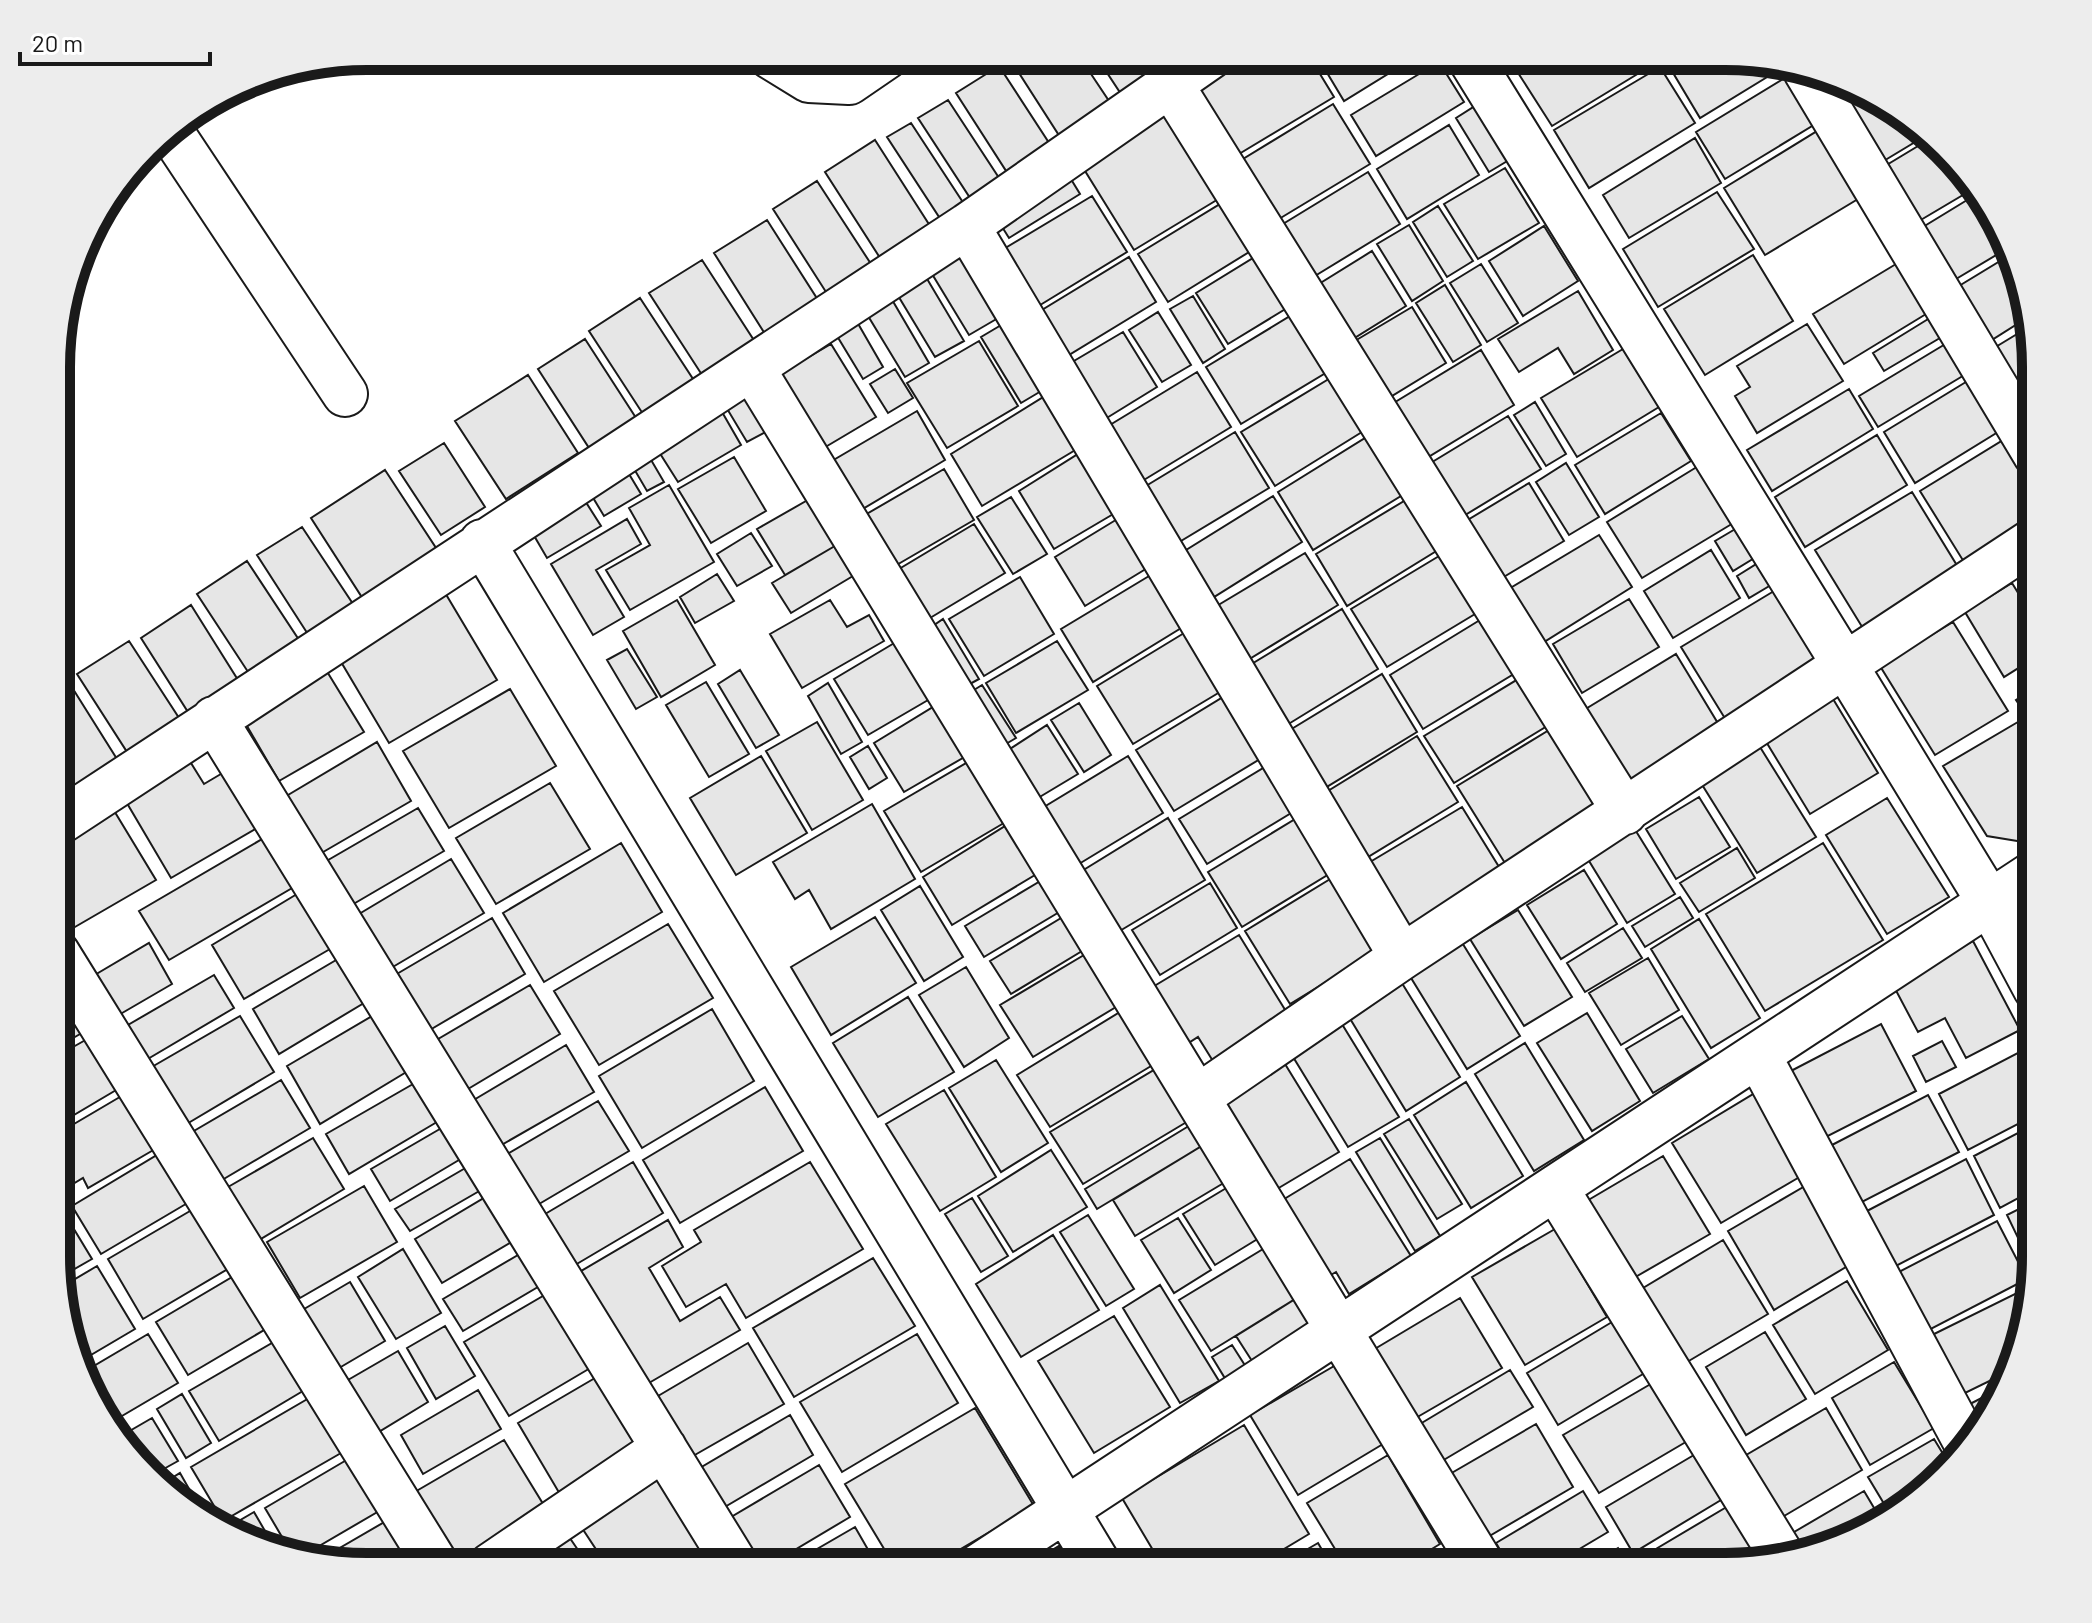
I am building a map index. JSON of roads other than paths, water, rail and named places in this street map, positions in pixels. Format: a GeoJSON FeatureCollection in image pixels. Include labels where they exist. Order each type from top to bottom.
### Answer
{"type":"FeatureCollection","features":[{"type":"Feature","properties":{"kind":"street"},"geometry":{"type":"LineString","coordinates":[[793,70],[809,80],[849,82],[867,70]]}},
{"type":"Feature","properties":{"kind":"street"},"geometry":{"type":"LineString","coordinates":[[70,815],[967,226],[1192,70]]}},
{"type":"Feature","properties":{"kind":"street"},"geometry":{"type":"LineString","coordinates":[[1477,70],[1846,667],[1990,903],[2022,963]]}},
{"type":"Feature","properties":{"kind":"street"},"geometry":{"type":"LineString","coordinates":[[1814,84],[2022,432]]}},
{"type":"Feature","properties":{"kind":"street"},"geometry":{"type":"LineString","coordinates":[[1171,85],[1625,812]]}},
{"type":"Feature","properties":{"kind":"street"},"geometry":{"type":"LineString","coordinates":[[176,140],[345,394]]}},
{"type":"Feature","properties":{"kind":"street"},"geometry":{"type":"LineString","coordinates":[[967,226],[1402,957]]}},
{"type":"Feature","properties":{"kind":"street"},"geometry":{"type":"LineString","coordinates":[[752,368],[1474,1553]]}},
{"type":"Feature","properties":{"kind":"street"},"geometry":{"type":"LineString","coordinates":[[482,542],[1092,1553]]}},
{"type":"Feature","properties":{"kind":"street"},"geometry":{"type":"LineString","coordinates":[[1198,1097],[1402,957],[2022,548]]}},
{"type":"Feature","properties":{"kind":"street"},"geometry":{"type":"LineString","coordinates":[[214,719],[728,1553]]}},
{"type":"Feature","properties":{"kind":"street"},"geometry":{"type":"LineString","coordinates":[[999,1553],[2022,881]]}},
{"type":"Feature","properties":{"kind":"street"},"geometry":{"type":"LineString","coordinates":[[70,974],[429,1553]]}},
{"type":"Feature","properties":{"kind":"street"},"geometry":{"type":"LineString","coordinates":[[1758,1055],[1962,1435]]}},
{"type":"Feature","properties":{"kind":"street"},"geometry":{"type":"LineString","coordinates":[[1556,1189],[1777,1548]]}},
{"type":"Feature","properties":{"kind":"street"},"geometry":{"type":"LineString","coordinates":[[509,1553],[664,1448]]}}]}
